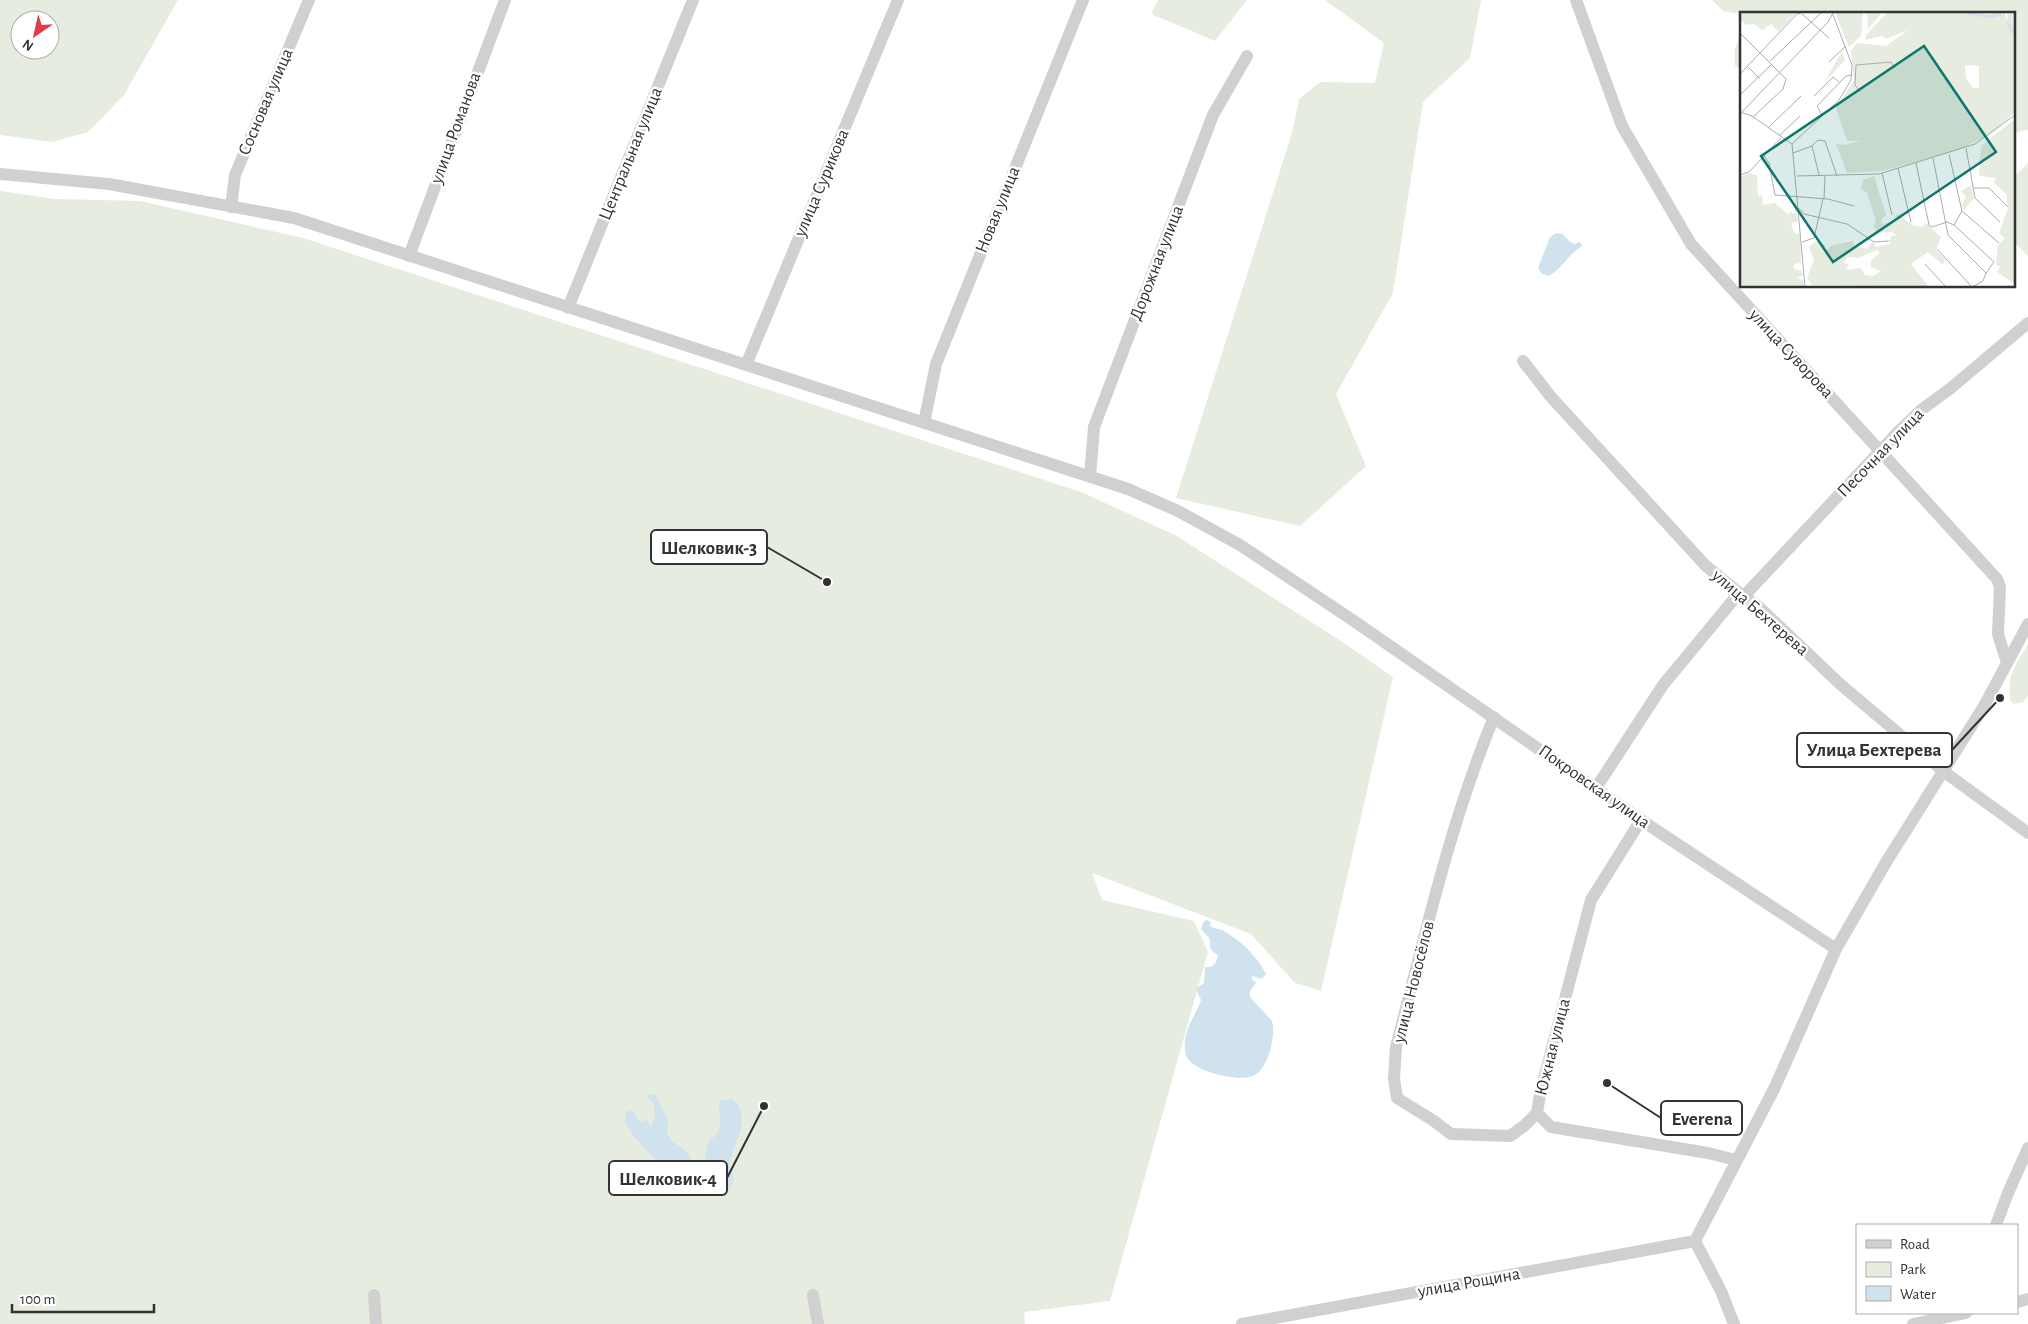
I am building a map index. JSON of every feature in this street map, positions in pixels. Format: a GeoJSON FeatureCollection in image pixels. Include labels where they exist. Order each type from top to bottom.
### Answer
{"type":"FeatureCollection","features":[{"type":"Feature","properties":{"kind":"street","name":"Сосновая улица"},"geometry":{"type":"LineString","coordinates":[[231,207],[235,175],[308,0]]}},
{"type":"Feature","properties":{"kind":"street","name":"улица Романова"},"geometry":{"type":"LineString","coordinates":[[409,256],[505,0]]}},
{"type":"Feature","properties":{"kind":"street","name":"Центральная улица"},"geometry":{"type":"LineString","coordinates":[[568,308],[693,0]]}},
{"type":"Feature","properties":{"kind":"street","name":"улица Сурикова"},"geometry":{"type":"LineString","coordinates":[[746,365],[898,0]]}},
{"type":"Feature","properties":{"kind":"street","name":"Новая улица"},"geometry":{"type":"LineString","coordinates":[[924,423],[936,364],[1083,0]]}},
{"type":"Feature","properties":{"kind":"street","name":"улица Суворова"},"geometry":{"type":"LineString","coordinates":[[1576,0],[1622,126],[1690,244],[1996,579],[2000,587],[1998,634],[2007,663]]}},
{"type":"Feature","properties":{"kind":"street","name":"Дорожная улица"},"geometry":{"type":"LineString","coordinates":[[1090,477],[1094,427],[1213,115],[1247,56]]}},
{"type":"Feature","properties":{"kind":"street","name":"Покровская улица"},"geometry":{"type":"LineString","coordinates":[[0,174],[109,184],[294,218],[1128,489],[1178,511],[1240,545],[1494,717],[1641,820],[1836,949]]}},
{"type":"Feature","properties":{"kind":"street","name":"Песочная улица"},"geometry":{"type":"LineString","coordinates":[[1596,788],[1663,685],[1741,594],[1921,410],[1951,388],[2028,323]]}},
{"type":"Feature","properties":{"kind":"street","name":"улица Бехтерева"},"geometry":{"type":"LineString","coordinates":[[1523,361],[1551,397],[1706,566],[1759,607],[1840,684],[1943,771],[2028,833]]}},
{"type":"Feature","properties":{"kind":"street"},"geometry":{"type":"LineString","coordinates":[[1734,1324],[1721,1291],[1696,1241],[1775,1086],[1836,949],[1885,864],[1984,706],[2028,624]]}},
{"type":"Feature","properties":{"kind":"street","name":"улица Новосёлов"},"geometry":{"type":"LineString","coordinates":[[1494,717],[1478,756],[1452,836],[1396,1047],[1394,1079],[1397,1098],[1451,1134],[1510,1136],[1524,1126],[1536,1113]]}},
{"type":"Feature","properties":{"kind":"street","name":"Южная улица"},"geometry":{"type":"LineString","coordinates":[[1641,820],[1591,900],[1536,1113],[1551,1127],[1708,1153],[1736,1160]]}},
{"type":"Feature","properties":{"kind":"street"},"geometry":{"type":"LineString","coordinates":[[1996,1224],[2028,1148]]}},
{"type":"Feature","properties":{"kind":"street","name":"улица Рощина"},"geometry":{"type":"LineString","coordinates":[[1242,1324],[1270,1322],[1696,1241]]}},
{"type":"Feature","properties":{"kind":"street"},"geometry":{"type":"LineString","coordinates":[[374,1295],[376,1324]]}},
{"type":"Feature","properties":{"kind":"street"},"geometry":{"type":"LineString","coordinates":[[813,1295],[818,1324]]}},
{"type":"Feature","properties":{"kind":"street"},"geometry":{"type":"LineString","coordinates":[[1913,1324],[1961,1314]]}},
{"type":"Feature","properties":{"kind":"green space"},"geometry":{"type":"Polygon","coordinates":[[[0,0],[178,0],[124,95],[88,132],[52,142],[0,135],[0,0]]]}},
{"type":"Feature","properties":{"kind":"green space"},"geometry":{"type":"Polygon","coordinates":[[[1158,0],[1247,0],[1215,41],[1151,14],[1158,0]]]}},
{"type":"Feature","properties":{"kind":"green space"},"geometry":{"type":"Polygon","coordinates":[[[1325,0],[1481,0],[1470,58],[1423,102],[1393,293],[1336,394],[1366,466],[1300,526],[1176,498],[1292,133],[1299,99],[1320,82],[1375,83],[1384,43],[1325,0]]]}},
{"type":"Feature","properties":{"kind":"green space"},"geometry":{"type":"Polygon","coordinates":[[[1712,0],[2028,0],[2028,130],[2016,133],[2016,12],[1740,12],[1740,14],[1723,11],[1712,0]]]}},
{"type":"Feature","properties":{"kind":"green space"},"geometry":{"type":"Polygon","coordinates":[[[1740,37],[1740,69],[1735,66],[1735,48],[1740,37]]]}},
{"type":"Feature","properties":{"kind":"green space"},"geometry":{"type":"Polygon","coordinates":[[[2028,163],[2028,256],[2016,244],[2016,175],[2028,163]]]}},
{"type":"Feature","properties":{"kind":"green space"},"geometry":{"type":"Polygon","coordinates":[[[0,191],[55,199],[140,201],[303,238],[1081,492],[1175,535],[1344,643],[1393,677],[1321,991],[1295,983],[1251,934],[1092,873],[1102,900],[1194,921],[1208,952],[1110,1301],[1024,1312],[1025,1324],[0,1324],[0,191]]]}},
{"type":"Feature","properties":{"kind":"green space"},"geometry":{"type":"Polygon","coordinates":[[[2028,644],[2028,696],[2023,702],[2014,704],[2011,701],[2010,692],[2011,677],[2016,664],[2028,644]]]}},
{"type":"Feature","properties":{"kind":"water"},"geometry":{"type":"Polygon","coordinates":[[[1556,233],[1563,234],[1574,244],[1580,242],[1582,246],[1549,276],[1542,274],[1538,268],[1550,237],[1556,233]]]}},
{"type":"Feature","properties":{"kind":"water"},"geometry":{"type":"Polygon","coordinates":[[[1204,921],[1211,922],[1210,926],[1224,931],[1242,944],[1258,961],[1266,974],[1262,979],[1252,976],[1256,983],[1250,991],[1250,997],[1272,1021],[1272,1043],[1267,1059],[1259,1072],[1246,1078],[1237,1078],[1206,1071],[1190,1061],[1186,1055],[1185,1040],[1201,1000],[1196,989],[1204,983],[1205,967],[1210,967],[1214,964],[1218,955],[1211,949],[1209,938],[1201,929],[1204,921]]]}},
{"type":"Feature","properties":{"kind":"water"},"geometry":{"type":"Polygon","coordinates":[[[648,1094],[655,1095],[668,1119],[667,1132],[671,1140],[688,1153],[695,1164],[705,1159],[708,1144],[718,1131],[721,1100],[732,1099],[737,1104],[742,1121],[740,1133],[729,1164],[734,1178],[727,1195],[711,1196],[696,1192],[668,1170],[636,1138],[625,1121],[626,1115],[628,1110],[633,1112],[640,1122],[647,1119],[651,1126],[655,1110],[653,1103],[647,1097],[648,1094]]]}},
{"type":"Feature","properties":{"kind":"place","name":"Шелковик-3"},"geometry":{"type":"Point","coordinates":[827,582]}},
{"type":"Feature","properties":{"kind":"place","name":"Улица Бехтерева"},"geometry":{"type":"Point","coordinates":[2000,698]}},
{"type":"Feature","properties":{"kind":"place","name":"Everena"},"geometry":{"type":"Point","coordinates":[1607,1083]}},
{"type":"Feature","properties":{"kind":"place","name":"Шелковик-4"},"geometry":{"type":"Point","coordinates":[764,1106]}}]}
